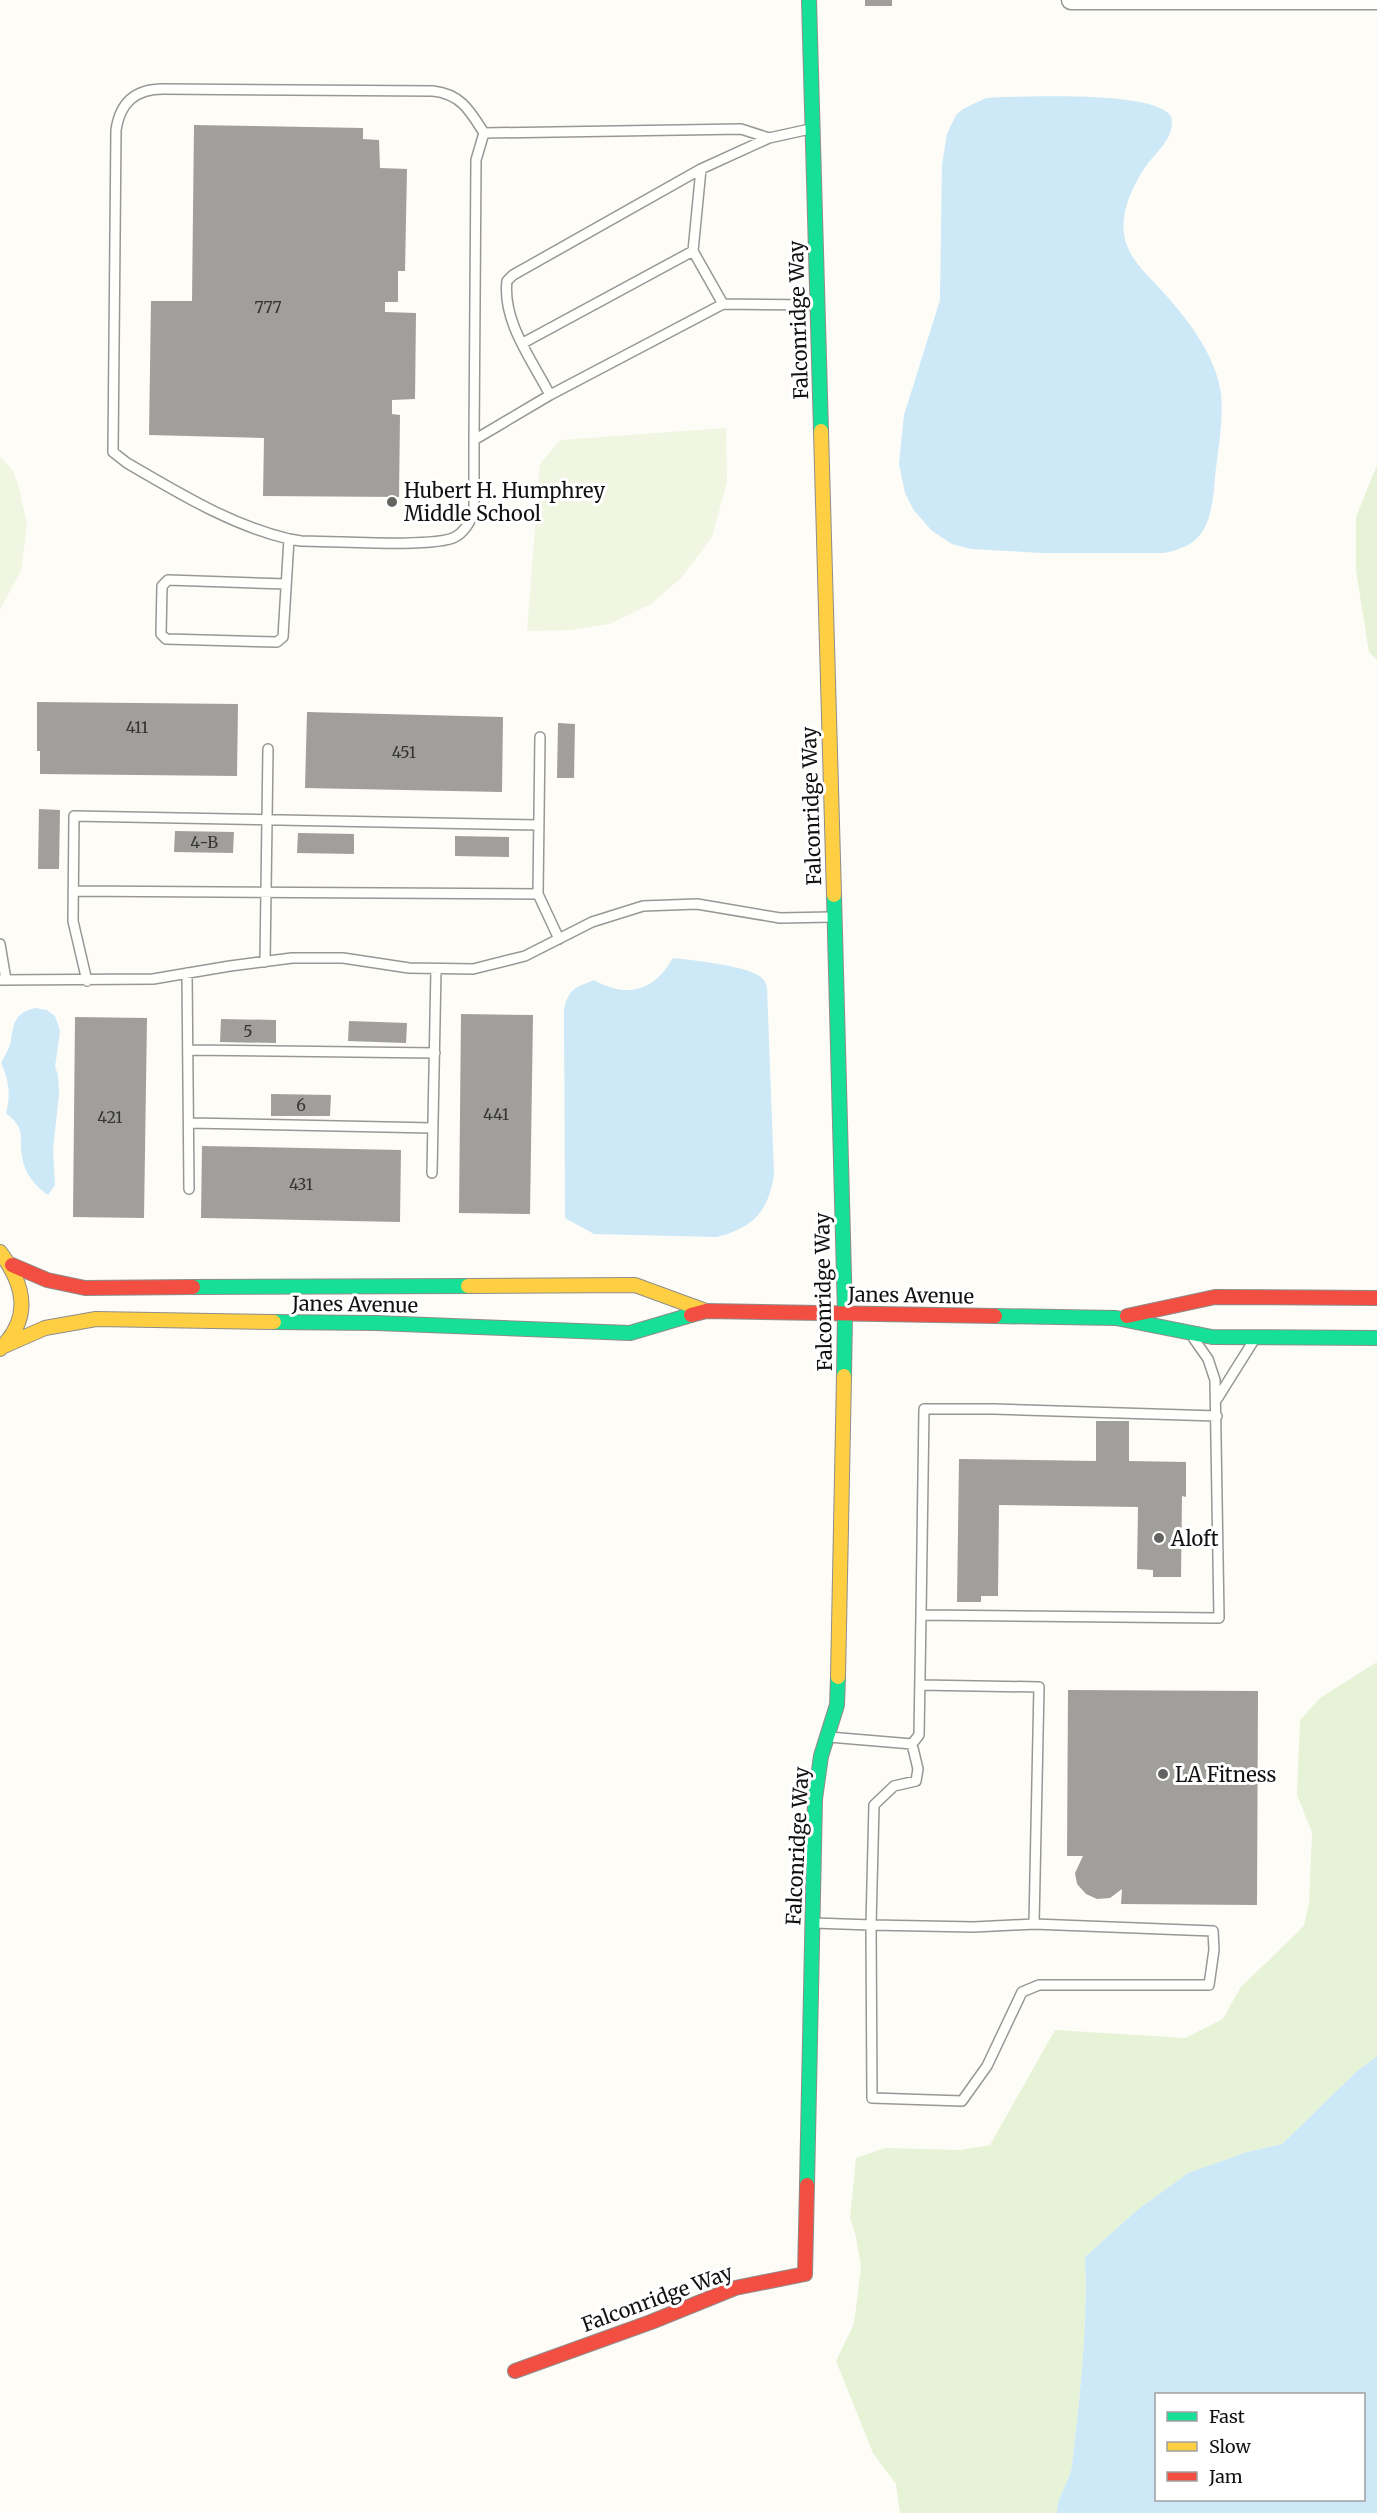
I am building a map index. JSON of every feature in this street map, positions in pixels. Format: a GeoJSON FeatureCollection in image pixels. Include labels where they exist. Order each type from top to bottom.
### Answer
{"type":"FeatureCollection","features":[{"type":"Feature","properties":{"kind":"street","name":"Falconridge Way"},"geometry":{"type":"LineString","coordinates":[[515,2371],[651,2322],[735,2288],[805,2274],[815,1799],[821,1756],[837,1705],[845,1314],[808,0]]}},
{"type":"Feature","properties":{"kind":"street"},"geometry":{"type":"LineString","coordinates":[[1071,0],[1074,2],[1377,0]]}},
{"type":"Feature","properties":{"kind":"street","name":"Janes Avenue"},"geometry":{"type":"LineString","coordinates":[[0,1252],[12,1265],[21,1285],[22,1307],[16,1328],[2,1348]]}},
{"type":"Feature","properties":{"kind":"street","name":"Janes Avenue"},"geometry":{"type":"LineString","coordinates":[[12,1265],[47,1280],[85,1288],[635,1285],[706,1311]]}},
{"type":"Feature","properties":{"kind":"street","name":"Janes Avenue"},"geometry":{"type":"LineString","coordinates":[[1116,1318],[1215,1297],[1377,1298]]}},
{"type":"Feature","properties":{"kind":"street","name":"Janes Avenue"},"geometry":{"type":"LineString","coordinates":[[2,1348],[45,1328],[96,1319],[376,1323],[630,1333],[706,1311],[1116,1318],[1212,1337],[1377,1338]]}},
{"type":"Feature","properties":{"kind":"lane"},"geometry":{"type":"LineString","coordinates":[[153,89],[433,91],[453,96],[461,101],[484,133],[476,160],[474,512],[470,522],[455,538],[432,543],[301,541],[263,533],[233,521],[127,463],[113,452],[116,130],[122,109],[133,96],[153,89]]}},
{"type":"Feature","properties":{"kind":"lane"},"geometry":{"type":"LineString","coordinates":[[484,133],[741,129],[769,138]]}},
{"type":"Feature","properties":{"kind":"lane"},"geometry":{"type":"LineString","coordinates":[[549,395],[511,319],[506,302],[507,281],[513,275],[702,169],[769,138],[812,129]]}},
{"type":"Feature","properties":{"kind":"lane"},"geometry":{"type":"LineString","coordinates":[[702,169],[693,251],[723,304]]}},
{"type":"Feature","properties":{"kind":"lane"},"geometry":{"type":"LineString","coordinates":[[523,343],[693,251]]}},
{"type":"Feature","properties":{"kind":"lane"},"geometry":{"type":"LineString","coordinates":[[474,440],[549,395],[723,304],[817,305]]}},
{"type":"Feature","properties":{"kind":"lane"},"geometry":{"type":"LineString","coordinates":[[286,584],[168,580],[162,586],[161,634],[166,639],[277,642],[283,637],[289,539]]}},
{"type":"Feature","properties":{"kind":"lane"},"geometry":{"type":"LineString","coordinates":[[540,737],[538,894],[559,939]]}},
{"type":"Feature","properties":{"kind":"lane"},"geometry":{"type":"LineString","coordinates":[[265,962],[268,749]]}},
{"type":"Feature","properties":{"kind":"lane"},"geometry":{"type":"LineString","coordinates":[[87,981],[73,921],[74,816],[539,825]]}},
{"type":"Feature","properties":{"kind":"lane"},"geometry":{"type":"LineString","coordinates":[[73,891],[538,894]]}},
{"type":"Feature","properties":{"kind":"lane"},"geometry":{"type":"LineString","coordinates":[[0,944],[3,980],[153,979],[292,958],[342,958],[409,968],[473,969],[525,956],[592,922],[643,906],[698,904],[780,918],[834,917]]}},
{"type":"Feature","properties":{"kind":"lane"},"geometry":{"type":"LineString","coordinates":[[432,1173],[436,969]]}},
{"type":"Feature","properties":{"kind":"lane"},"geometry":{"type":"LineString","coordinates":[[188,973],[189,1189]]}},
{"type":"Feature","properties":{"kind":"lane"},"geometry":{"type":"LineString","coordinates":[[188,1050],[435,1053]]}},
{"type":"Feature","properties":{"kind":"lane"},"geometry":{"type":"LineString","coordinates":[[189,1123],[433,1128]]}},
{"type":"Feature","properties":{"kind":"lane"},"geometry":{"type":"LineString","coordinates":[[921,1614],[1219,1618],[1215,1380],[1208,1359],[1189,1333]]}},
{"type":"Feature","properties":{"kind":"lane"},"geometry":{"type":"LineString","coordinates":[[1217,1399],[1256,1337]]}},
{"type":"Feature","properties":{"kind":"lane"},"geometry":{"type":"LineString","coordinates":[[912,1744],[919,1735],[924,1409],[1217,1416]]}},
{"type":"Feature","properties":{"kind":"lane"},"geometry":{"type":"LineString","coordinates":[[920,1685],[1039,1687],[1034,1924]]}},
{"type":"Feature","properties":{"kind":"lane"},"geometry":{"type":"LineString","coordinates":[[827,1737],[912,1744]]}},
{"type":"Feature","properties":{"kind":"lane"},"geometry":{"type":"LineString","coordinates":[[813,1923],[871,1925],[974,1927],[1034,1924],[1213,1931],[1214,1950],[1209,1985],[1039,1984],[1022,1992],[987,2066],[962,2101],[872,2098],[871,1925],[874,1805],[894,1786],[916,1781],[918,1769],[912,1744]]}},
{"type":"Feature","properties":{"kind":"green space"},"geometry":{"type":"Polygon","coordinates":[[[726,428],[727,482],[712,537],[681,578],[651,604],[610,624],[571,630],[527,631],[540,464],[560,440],[726,428]]]}},
{"type":"Feature","properties":{"kind":"green space"},"geometry":{"type":"Polygon","coordinates":[[[0,456],[13,471],[27,525],[21,570],[0,610],[0,456]]]}},
{"type":"Feature","properties":{"kind":"green space"},"geometry":{"type":"Polygon","coordinates":[[[1377,465],[1377,660],[1369,652],[1356,571],[1356,517],[1377,465]]]}},
{"type":"Feature","properties":{"kind":"green space"},"geometry":{"type":"Polygon","coordinates":[[[1377,1662],[1377,2056],[1355,2073],[1282,2144],[1247,2152],[1188,2173],[1136,2211],[1085,2257],[1083,2361],[1078,2413],[1071,2471],[1059,2500],[1057,2513],[900,2513],[896,2484],[873,2453],[836,2361],[854,2324],[861,2267],[850,2218],[856,2158],[885,2148],[961,2150],[990,2145],[1055,2030],[1185,2038],[1223,2019],[1240,1988],[1304,1925],[1309,1904],[1312,1832],[1297,1795],[1300,1720],[1320,1698],[1377,1662]]]}},
{"type":"Feature","properties":{"kind":"water"},"geometry":{"type":"Polygon","coordinates":[[[1066,96],[1118,99],[1141,102],[1160,108],[1171,116],[1172,124],[1168,137],[1146,166],[1129,198],[1124,216],[1124,234],[1129,251],[1134,258],[1182,314],[1200,339],[1213,366],[1221,394],[1221,429],[1210,513],[1207,523],[1196,539],[1177,550],[1164,553],[1043,553],[971,549],[952,544],[931,530],[913,509],[905,493],[899,464],[904,415],[940,300],[942,165],[947,134],[956,115],[963,109],[986,98],[1066,96]]]}},
{"type":"Feature","properties":{"kind":"water"},"geometry":{"type":"Polygon","coordinates":[[[673,958],[735,967],[757,974],[765,982],[774,1175],[768,1199],[757,1217],[749,1223],[740,1229],[716,1237],[594,1234],[565,1218],[564,1009],[566,1002],[574,990],[594,980],[618,989],[639,989],[657,978],[673,958]]]}},
{"type":"Feature","properties":{"kind":"water"},"geometry":{"type":"Polygon","coordinates":[[[35,1008],[47,1010],[55,1016],[60,1031],[55,1067],[59,1094],[53,1149],[55,1185],[48,1195],[39,1188],[25,1168],[19,1128],[6,1113],[8,1088],[1,1063],[10,1045],[15,1021],[27,1010],[35,1008]]]}},
{"type":"Feature","properties":{"kind":"water"},"geometry":{"type":"Polygon","coordinates":[[[1377,2056],[1377,2513],[1057,2513],[1059,2500],[1071,2471],[1078,2413],[1083,2361],[1085,2257],[1136,2211],[1188,2173],[1247,2152],[1282,2144],[1355,2073],[1377,2056]]]}},
{"type":"Feature","properties":{"kind":"building"},"geometry":{"type":"Polygon","coordinates":[[[865,0],[892,0],[892,6],[865,6],[865,0]]]}},
{"type":"Feature","properties":{"kind":"building"},"geometry":{"type":"Polygon","coordinates":[[[194,125],[363,128],[363,139],[379,140],[380,168],[407,169],[405,271],[398,271],[398,302],[385,302],[385,312],[416,313],[415,399],[392,400],[392,414],[400,415],[399,497],[263,496],[264,438],[149,435],[151,301],[192,301],[194,125]]]}},
{"type":"Feature","properties":{"kind":"building"},"geometry":{"type":"Polygon","coordinates":[[[37,702],[238,704],[237,776],[40,774],[40,751],[37,751],[37,702]]]}},
{"type":"Feature","properties":{"kind":"building"},"geometry":{"type":"Polygon","coordinates":[[[307,712],[503,717],[502,792],[305,788],[307,712]]]}},
{"type":"Feature","properties":{"kind":"building"},"geometry":{"type":"Polygon","coordinates":[[[558,723],[575,724],[574,778],[557,778],[558,723]]]}},
{"type":"Feature","properties":{"kind":"building"},"geometry":{"type":"Polygon","coordinates":[[[39,809],[60,810],[59,869],[38,869],[39,809]]]}},
{"type":"Feature","properties":{"kind":"building"},"geometry":{"type":"Polygon","coordinates":[[[175,831],[234,832],[233,853],[174,852],[175,831]]]}},
{"type":"Feature","properties":{"kind":"building"},"geometry":{"type":"Polygon","coordinates":[[[298,833],[354,834],[354,854],[297,853],[298,833]]]}},
{"type":"Feature","properties":{"kind":"building"},"geometry":{"type":"Polygon","coordinates":[[[455,836],[509,837],[509,857],[455,856],[455,836]]]}},
{"type":"Feature","properties":{"kind":"building"},"geometry":{"type":"Polygon","coordinates":[[[461,1014],[533,1015],[530,1214],[459,1213],[461,1014]]]}},
{"type":"Feature","properties":{"kind":"building"},"geometry":{"type":"Polygon","coordinates":[[[75,1017],[147,1018],[144,1218],[73,1217],[75,1017]]]}},
{"type":"Feature","properties":{"kind":"building"},"geometry":{"type":"Polygon","coordinates":[[[221,1019],[276,1020],[276,1043],[220,1042],[221,1019]]]}},
{"type":"Feature","properties":{"kind":"building"},"geometry":{"type":"Polygon","coordinates":[[[349,1021],[407,1023],[406,1043],[348,1041],[349,1021]]]}},
{"type":"Feature","properties":{"kind":"building"},"geometry":{"type":"Polygon","coordinates":[[[271,1094],[331,1095],[330,1116],[271,1116],[271,1094]]]}},
{"type":"Feature","properties":{"kind":"building"},"geometry":{"type":"Polygon","coordinates":[[[202,1146],[401,1150],[400,1222],[201,1218],[202,1146]]]}},
{"type":"Feature","properties":{"kind":"building","name":"Aloft"},"geometry":{"type":"Polygon","coordinates":[[[1096,1421],[1129,1421],[1129,1461],[1186,1462],[1186,1497],[1182,1496],[1181,1577],[1153,1577],[1153,1570],[1137,1569],[1138,1507],[999,1505],[998,1596],[981,1596],[981,1602],[957,1602],[959,1459],[1096,1461],[1096,1421]]]}},
{"type":"Feature","properties":{"kind":"building","name":"LA Fitness"},"geometry":{"type":"Polygon","coordinates":[[[1068,1690],[1258,1691],[1257,1905],[1121,1904],[1122,1889],[1110,1898],[1097,1899],[1086,1894],[1077,1884],[1075,1873],[1083,1856],[1067,1856],[1068,1690]]]}},
{"type":"Feature","properties":{"kind":"traffic: fast"},"geometry":{"type":"LineString","coordinates":[[809,0],[821,431]]}},
{"type":"Feature","properties":{"kind":"traffic: fast"},"geometry":{"type":"LineString","coordinates":[[834,895],[845,1314],[844,1376]]}},
{"type":"Feature","properties":{"kind":"traffic: fast"},"geometry":{"type":"LineString","coordinates":[[193,1287],[468,1286]]}},
{"type":"Feature","properties":{"kind":"traffic: fast"},"geometry":{"type":"LineString","coordinates":[[274,1322],[376,1323],[630,1333],[691,1315]]}},
{"type":"Feature","properties":{"kind":"traffic: fast"},"geometry":{"type":"LineString","coordinates":[[995,1316],[1116,1318],[1212,1337],[1377,1338]]}},
{"type":"Feature","properties":{"kind":"traffic: fast"},"geometry":{"type":"LineString","coordinates":[[807,2185],[815,1799],[821,1756],[837,1705],[838,1677]]}},
{"type":"Feature","properties":{"kind":"traffic: slow"},"geometry":{"type":"LineString","coordinates":[[821,431],[834,895]]}},
{"type":"Feature","properties":{"kind":"traffic: slow"},"geometry":{"type":"LineString","coordinates":[[0,1252],[15,1277],[21,1301],[21,1313],[17,1325],[0,1349]]}},
{"type":"Feature","properties":{"kind":"traffic: slow"},"geometry":{"type":"LineString","coordinates":[[468,1286],[635,1285],[706,1311]]}},
{"type":"Feature","properties":{"kind":"traffic: slow"},"geometry":{"type":"LineString","coordinates":[[4,1346],[45,1328],[96,1319],[274,1322]]}},
{"type":"Feature","properties":{"kind":"traffic: slow"},"geometry":{"type":"LineString","coordinates":[[838,1677],[844,1376]]}},
{"type":"Feature","properties":{"kind":"traffic: jam"},"geometry":{"type":"LineString","coordinates":[[12,1265],[47,1280],[85,1288],[193,1287]]}},
{"type":"Feature","properties":{"kind":"traffic: jam"},"geometry":{"type":"LineString","coordinates":[[1127,1316],[1215,1297],[1377,1298]]}},
{"type":"Feature","properties":{"kind":"traffic: jam"},"geometry":{"type":"LineString","coordinates":[[691,1315],[706,1311],[995,1316]]}},
{"type":"Feature","properties":{"kind":"traffic: jam"},"geometry":{"type":"LineString","coordinates":[[515,2371],[651,2322],[735,2288],[805,2274],[807,2185]]}},
{"type":"Feature","properties":{"kind":"place","name":"Hubert H. Humphrey Middle School"},"geometry":{"type":"Point","coordinates":[392,502]}},
{"type":"Feature","properties":{"kind":"place","name":"Aloft"},"geometry":{"type":"Point","coordinates":[1159,1538]}},
{"type":"Feature","properties":{"kind":"place","name":"LA Fitness"},"geometry":{"type":"Point","coordinates":[1163,1774]}}]}
